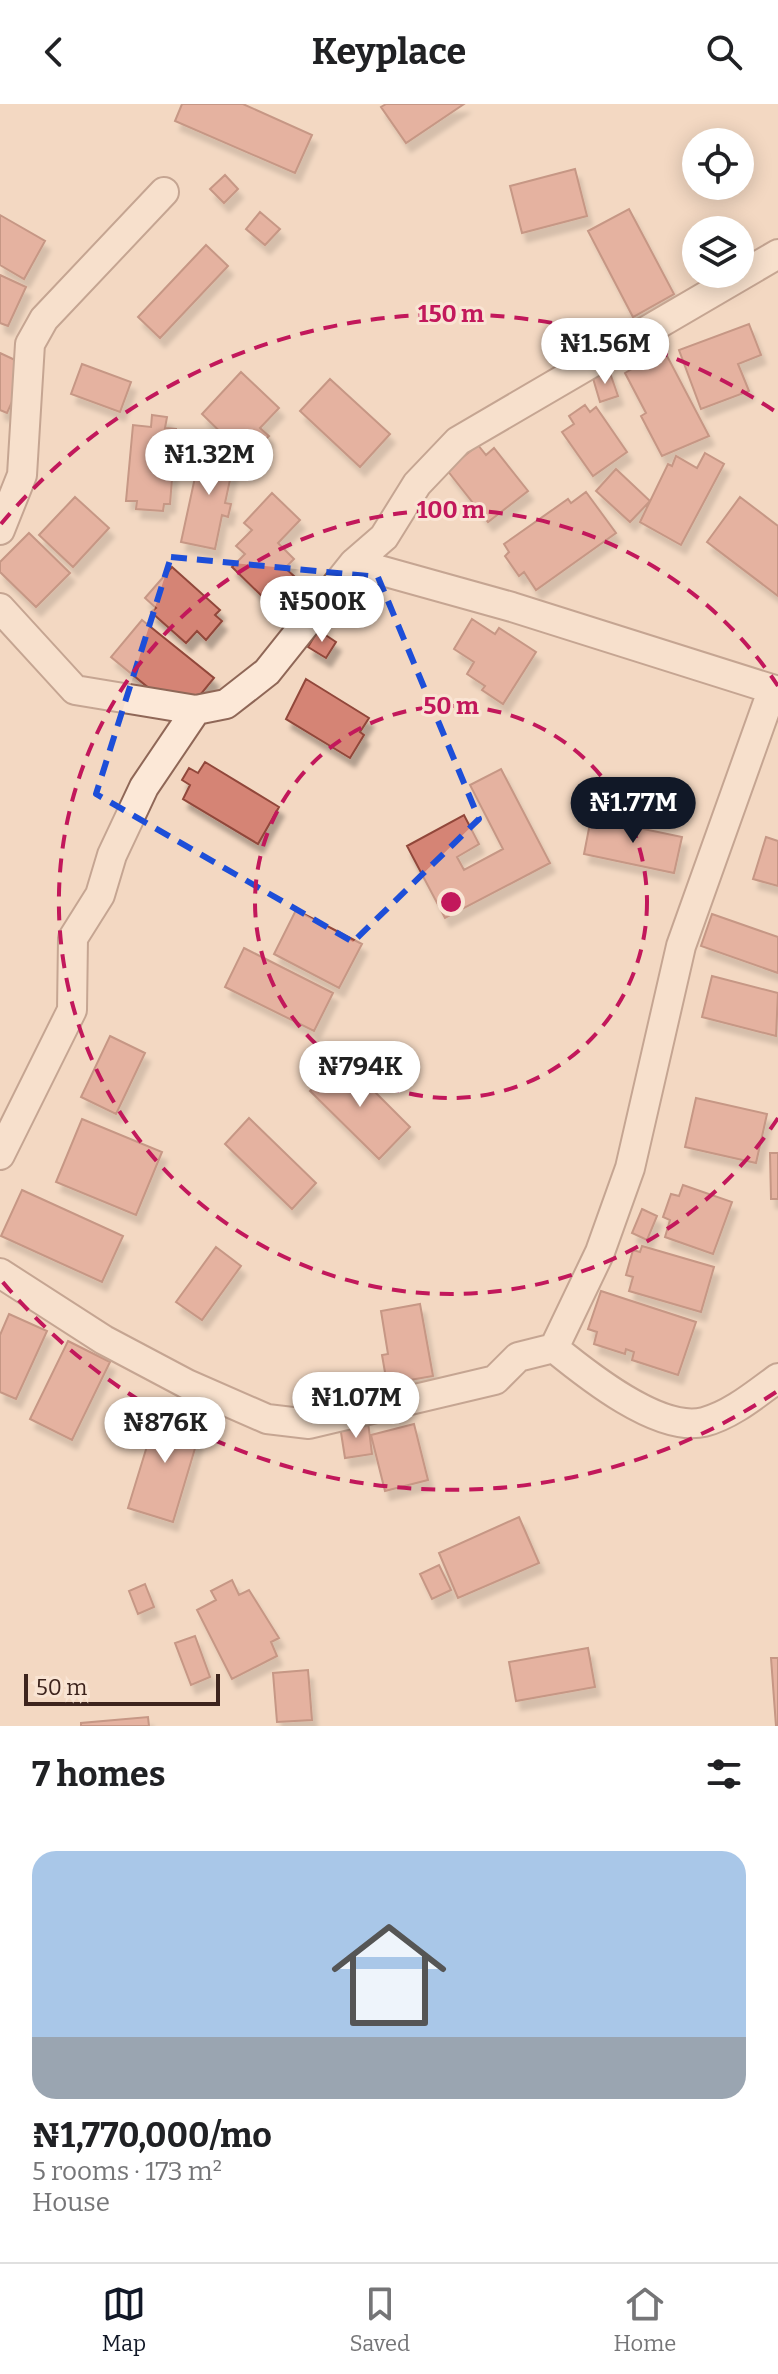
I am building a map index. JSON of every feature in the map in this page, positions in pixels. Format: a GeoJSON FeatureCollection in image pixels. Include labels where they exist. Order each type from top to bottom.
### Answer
{"type":"FeatureCollection","features":[{"type":"Feature","properties":{"kind":"street"},"geometry":{"type":"LineString","coordinates":[[0,530],[22,475],[30,344],[44,319],[164,192]]}},
{"type":"Feature","properties":{"kind":"street"},"geometry":{"type":"LineString","coordinates":[[0,608],[75,690],[196,710],[226,704],[267,672],[354,563],[384,537],[417,484],[458,441],[778,254]]}},
{"type":"Feature","properties":{"kind":"street"},"geometry":{"type":"LineString","coordinates":[[354,563],[512,607],[775,691],[681,946],[630,1168],[600,1252],[554,1348]]}},
{"type":"Feature","properties":{"kind":"street"},"geometry":{"type":"LineString","coordinates":[[0,1155],[72,1010],[73,938],[100,895],[112,855],[144,787],[196,710]]}},
{"type":"Feature","properties":{"kind":"street"},"geometry":{"type":"LineString","coordinates":[[0,1273],[104,1340],[173,1376],[267,1419],[281,1421],[309,1424],[495,1380],[518,1357],[554,1348]]}},
{"type":"Feature","properties":{"kind":"street"},"geometry":{"type":"LineString","coordinates":[[554,1348],[591,1378],[667,1421],[703,1423],[741,1405],[778,1378]]}},
{"type":"Feature","properties":{"kind":"highlighted area"},"geometry":{"type":"Polygon","coordinates":[[[171,557],[378,577],[479,819],[353,942],[96,794],[171,557]]]}},
{"type":"Feature","properties":{"kind":"building"},"geometry":{"type":"Polygon","coordinates":[[[182,104],[243,104],[312,135],[295,173],[175,121],[182,104]]]}},
{"type":"Feature","properties":{"kind":"building"},"geometry":{"type":"Polygon","coordinates":[[[386,104],[464,104],[406,143],[381,107],[386,104]]]}},
{"type":"Feature","properties":{"kind":"building"},"geometry":{"type":"Polygon","coordinates":[[[575,169],[587,216],[522,233],[510,186],[575,169]]]}},
{"type":"Feature","properties":{"kind":"building"},"geometry":{"type":"Polygon","coordinates":[[[225,175],[238,189],[224,203],[210,189],[225,175]]]}},
{"type":"Feature","properties":{"kind":"building"},"geometry":{"type":"Polygon","coordinates":[[[629,209],[674,294],[633,317],[588,231],[629,209]]]}},
{"type":"Feature","properties":{"kind":"building"},"geometry":{"type":"Polygon","coordinates":[[[260,212],[280,229],[265,245],[246,229],[260,212]]]}},
{"type":"Feature","properties":{"kind":"building"},"geometry":{"type":"Polygon","coordinates":[[[0,215],[45,241],[24,279],[0,265],[0,215]]]}},
{"type":"Feature","properties":{"kind":"building"},"geometry":{"type":"Polygon","coordinates":[[[206,245],[228,266],[160,338],[138,317],[206,245]]]}},
{"type":"Feature","properties":{"kind":"building"},"geometry":{"type":"Polygon","coordinates":[[[0,275],[26,287],[8,326],[0,323],[0,275]]]}},
{"type":"Feature","properties":{"kind":"building"},"geometry":{"type":"Polygon","coordinates":[[[749,324],[761,355],[738,364],[749,391],[701,409],[679,350],[749,324]]]}},
{"type":"Feature","properties":{"kind":"building"},"geometry":{"type":"Polygon","coordinates":[[[652,349],[656,357],[665,352],[709,436],[662,456],[641,416],[646,413],[625,373],[635,367],[632,360],[652,349]]]}},
{"type":"Feature","properties":{"kind":"building"},"geometry":{"type":"Polygon","coordinates":[[[0,353],[28,366],[7,413],[0,410],[0,353]]]}},
{"type":"Feature","properties":{"kind":"building"},"geometry":{"type":"Polygon","coordinates":[[[82,364],[131,382],[120,412],[71,394],[82,364]]]}},
{"type":"Feature","properties":{"kind":"building"},"geometry":{"type":"Polygon","coordinates":[[[609,370],[618,396],[600,402],[592,375],[609,370]]]}},
{"type":"Feature","properties":{"kind":"building"},"geometry":{"type":"Polygon","coordinates":[[[241,372],[279,408],[260,428],[269,436],[247,458],[202,414],[241,372]]]}},
{"type":"Feature","properties":{"kind":"building"},"geometry":{"type":"Polygon","coordinates":[[[330,379],[390,434],[360,467],[300,411],[330,379]]]}},
{"type":"Feature","properties":{"kind":"building"},"geometry":{"type":"Polygon","coordinates":[[[585,405],[590,412],[596,407],[627,452],[593,476],[562,432],[574,424],[569,416],[585,405]]]}},
{"type":"Feature","properties":{"kind":"building"},"geometry":{"type":"Polygon","coordinates":[[[152,415],[167,417],[165,428],[176,429],[170,504],[164,504],[163,511],[136,509],[137,501],[126,501],[133,425],[151,427],[152,415]]]}},
{"type":"Feature","properties":{"kind":"building"},"geometry":{"type":"Polygon","coordinates":[[[202,445],[236,452],[225,503],[231,504],[228,517],[222,515],[215,549],[181,542],[202,445]]]}},
{"type":"Feature","properties":{"kind":"building"},"geometry":{"type":"Polygon","coordinates":[[[478,445],[486,455],[494,448],[528,491],[488,522],[447,470],[478,445]]]}},
{"type":"Feature","properties":{"kind":"building"},"geometry":{"type":"Polygon","coordinates":[[[705,453],[724,464],[681,545],[640,522],[668,464],[672,466],[676,456],[697,468],[705,453]]]}},
{"type":"Feature","properties":{"kind":"building"},"geometry":{"type":"Polygon","coordinates":[[[616,469],[650,501],[630,522],[596,491],[616,469]]]}},
{"type":"Feature","properties":{"kind":"building"},"geometry":{"type":"Polygon","coordinates":[[[586,492],[616,533],[536,590],[524,572],[519,576],[505,556],[509,552],[504,544],[568,499],[571,503],[586,492]]]}},
{"type":"Feature","properties":{"kind":"building"},"geometry":{"type":"Polygon","coordinates":[[[272,493],[300,520],[278,543],[294,559],[285,568],[294,576],[269,603],[232,567],[245,554],[236,546],[252,530],[244,523],[272,493]]]}},
{"type":"Feature","properties":{"kind":"building"},"geometry":{"type":"Polygon","coordinates":[[[75,497],[109,528],[73,567],[39,535],[75,497]]]}},
{"type":"Feature","properties":{"kind":"building"},"geometry":{"type":"Polygon","coordinates":[[[740,497],[778,526],[778,596],[707,542],[740,497]]]}},
{"type":"Feature","properties":{"kind":"building"},"geometry":{"type":"Polygon","coordinates":[[[29,533],[70,573],[36,607],[0,572],[0,562],[29,533]]]}},
{"type":"Feature","properties":{"kind":"building"},"geometry":{"type":"Polygon","coordinates":[[[172,567],[220,610],[215,615],[222,621],[206,640],[197,631],[186,643],[151,612],[156,608],[145,598],[172,567]]]}},
{"type":"Feature","properties":{"kind":"building"},"geometry":{"type":"Polygon","coordinates":[[[472,619],[495,634],[499,628],[536,652],[503,704],[482,690],[485,686],[467,674],[474,662],[454,649],[472,619]]]}},
{"type":"Feature","properties":{"kind":"building"},"geometry":{"type":"Polygon","coordinates":[[[142,620],[214,678],[183,716],[111,657],[142,620]]]}},
{"type":"Feature","properties":{"kind":"building"},"geometry":{"type":"Polygon","coordinates":[[[318,630],[336,642],[326,658],[308,647],[318,630]]]}},
{"type":"Feature","properties":{"kind":"building"},"geometry":{"type":"Polygon","coordinates":[[[306,679],[369,718],[360,732],[364,735],[350,758],[286,719],[306,679]]]}},
{"type":"Feature","properties":{"kind":"building"},"geometry":{"type":"Polygon","coordinates":[[[205,762],[279,807],[258,844],[183,799],[190,785],[182,780],[189,768],[198,773],[205,762]]]}},
{"type":"Feature","properties":{"kind":"building"},"geometry":{"type":"Polygon","coordinates":[[[501,769],[550,863],[445,918],[407,846],[464,815],[479,844],[457,857],[464,870],[503,849],[470,785],[501,769]]]}},
{"type":"Feature","properties":{"kind":"building"},"geometry":{"type":"Polygon","coordinates":[[[591,818],[682,837],[674,873],[584,854],[591,818]]]}},
{"type":"Feature","properties":{"kind":"building"},"geometry":{"type":"Polygon","coordinates":[[[766,837],[778,841],[778,886],[753,879],[766,837]]]}},
{"type":"Feature","properties":{"kind":"building"},"geometry":{"type":"Polygon","coordinates":[[[296,910],[362,944],[339,988],[274,954],[296,910]]]}},
{"type":"Feature","properties":{"kind":"building"},"geometry":{"type":"Polygon","coordinates":[[[712,914],[778,937],[778,973],[701,946],[712,914]]]}},
{"type":"Feature","properties":{"kind":"building"},"geometry":{"type":"Polygon","coordinates":[[[244,948],[333,993],[314,1031],[225,987],[244,948]]]}},
{"type":"Feature","properties":{"kind":"building"},"geometry":{"type":"Polygon","coordinates":[[[712,976],[778,993],[776,1036],[702,1017],[712,976]]]}},
{"type":"Feature","properties":{"kind":"building"},"geometry":{"type":"Polygon","coordinates":[[[110,1036],[145,1053],[116,1114],[81,1097],[110,1036]]]}},
{"type":"Feature","properties":{"kind":"building"},"geometry":{"type":"Polygon","coordinates":[[[342,1059],[410,1127],[379,1159],[310,1091],[342,1059]]]}},
{"type":"Feature","properties":{"kind":"building"},"geometry":{"type":"Polygon","coordinates":[[[696,1098],[767,1114],[756,1163],[685,1147],[696,1098]]]}},
{"type":"Feature","properties":{"kind":"building"},"geometry":{"type":"Polygon","coordinates":[[[249,1118],[316,1183],[292,1209],[225,1144],[249,1118]]]}},
{"type":"Feature","properties":{"kind":"building"},"geometry":{"type":"Polygon","coordinates":[[[82,1119],[162,1152],[136,1215],[56,1182],[82,1119]]]}},
{"type":"Feature","properties":{"kind":"building"},"geometry":{"type":"Polygon","coordinates":[[[770,1153],[778,1153],[778,1199],[771,1199],[770,1153]]]}},
{"type":"Feature","properties":{"kind":"building"},"geometry":{"type":"Polygon","coordinates":[[[683,1185],[732,1202],[713,1254],[665,1237],[670,1220],[663,1217],[671,1194],[679,1196],[683,1185]]]}},
{"type":"Feature","properties":{"kind":"building"},"geometry":{"type":"Polygon","coordinates":[[[22,1190],[123,1236],[102,1282],[1,1236],[22,1190]]]}},
{"type":"Feature","properties":{"kind":"building"},"geometry":{"type":"Polygon","coordinates":[[[642,1209],[657,1216],[647,1240],[632,1233],[642,1209]]]}},
{"type":"Feature","properties":{"kind":"building"},"geometry":{"type":"Polygon","coordinates":[[[642,1246],[714,1267],[701,1312],[629,1291],[633,1277],[626,1275],[633,1250],[640,1252],[642,1246]]]}},
{"type":"Feature","properties":{"kind":"building"},"geometry":{"type":"Polygon","coordinates":[[[216,1247],[241,1266],[202,1320],[176,1302],[216,1247]]]}},
{"type":"Feature","properties":{"kind":"building"},"geometry":{"type":"Polygon","coordinates":[[[601,1291],[696,1322],[678,1375],[632,1360],[634,1352],[626,1349],[625,1354],[594,1344],[597,1332],[588,1329],[601,1291]]]}},
{"type":"Feature","properties":{"kind":"building"},"geometry":{"type":"Polygon","coordinates":[[[420,1304],[433,1376],[387,1384],[382,1355],[388,1354],[381,1311],[420,1304]]]}},
{"type":"Feature","properties":{"kind":"building"},"geometry":{"type":"Polygon","coordinates":[[[9,1314],[47,1331],[16,1399],[0,1392],[0,1335],[9,1314]]]}},
{"type":"Feature","properties":{"kind":"building"},"geometry":{"type":"Polygon","coordinates":[[[68,1341],[110,1362],[72,1440],[30,1419],[68,1341]]]}},
{"type":"Feature","properties":{"kind":"building"},"geometry":{"type":"Polygon","coordinates":[[[159,1407],[187,1415],[186,1420],[202,1425],[173,1522],[128,1508],[159,1407]]]}},
{"type":"Feature","properties":{"kind":"building"},"geometry":{"type":"Polygon","coordinates":[[[368,1422],[372,1454],[345,1458],[340,1426],[368,1422]]]}},
{"type":"Feature","properties":{"kind":"building"},"geometry":{"type":"Polygon","coordinates":[[[414,1424],[428,1480],[385,1491],[371,1435],[414,1424]]]}},
{"type":"Feature","properties":{"kind":"building"},"geometry":{"type":"Polygon","coordinates":[[[519,1517],[539,1563],[458,1598],[439,1553],[519,1517]]]}},
{"type":"Feature","properties":{"kind":"building"},"geometry":{"type":"Polygon","coordinates":[[[439,1565],[451,1590],[432,1599],[420,1574],[439,1565]]]}},
{"type":"Feature","properties":{"kind":"building"},"geometry":{"type":"Polygon","coordinates":[[[232,1580],[239,1595],[249,1590],[279,1638],[271,1642],[277,1656],[232,1679],[197,1610],[216,1600],[211,1591],[232,1580]]]}},
{"type":"Feature","properties":{"kind":"building"},"geometry":{"type":"Polygon","coordinates":[[[145,1584],[154,1607],[138,1614],[129,1591],[145,1584]]]}},
{"type":"Feature","properties":{"kind":"building"},"geometry":{"type":"Polygon","coordinates":[[[195,1636],[210,1677],[191,1685],[175,1643],[195,1636]]]}},
{"type":"Feature","properties":{"kind":"building"},"geometry":{"type":"Polygon","coordinates":[[[588,1648],[595,1687],[516,1701],[509,1662],[588,1648]]]}},
{"type":"Feature","properties":{"kind":"building"},"geometry":{"type":"Polygon","coordinates":[[[771,1658],[778,1658],[778,1726],[776,1726],[771,1658]]]}},
{"type":"Feature","properties":{"kind":"building"},"geometry":{"type":"Polygon","coordinates":[[[308,1670],[312,1720],[277,1722],[273,1673],[308,1670]]]}},
{"type":"Feature","properties":{"kind":"building"},"geometry":{"type":"Polygon","coordinates":[[[148,1717],[149,1726],[81,1726],[81,1723],[148,1717]]]}}]}
